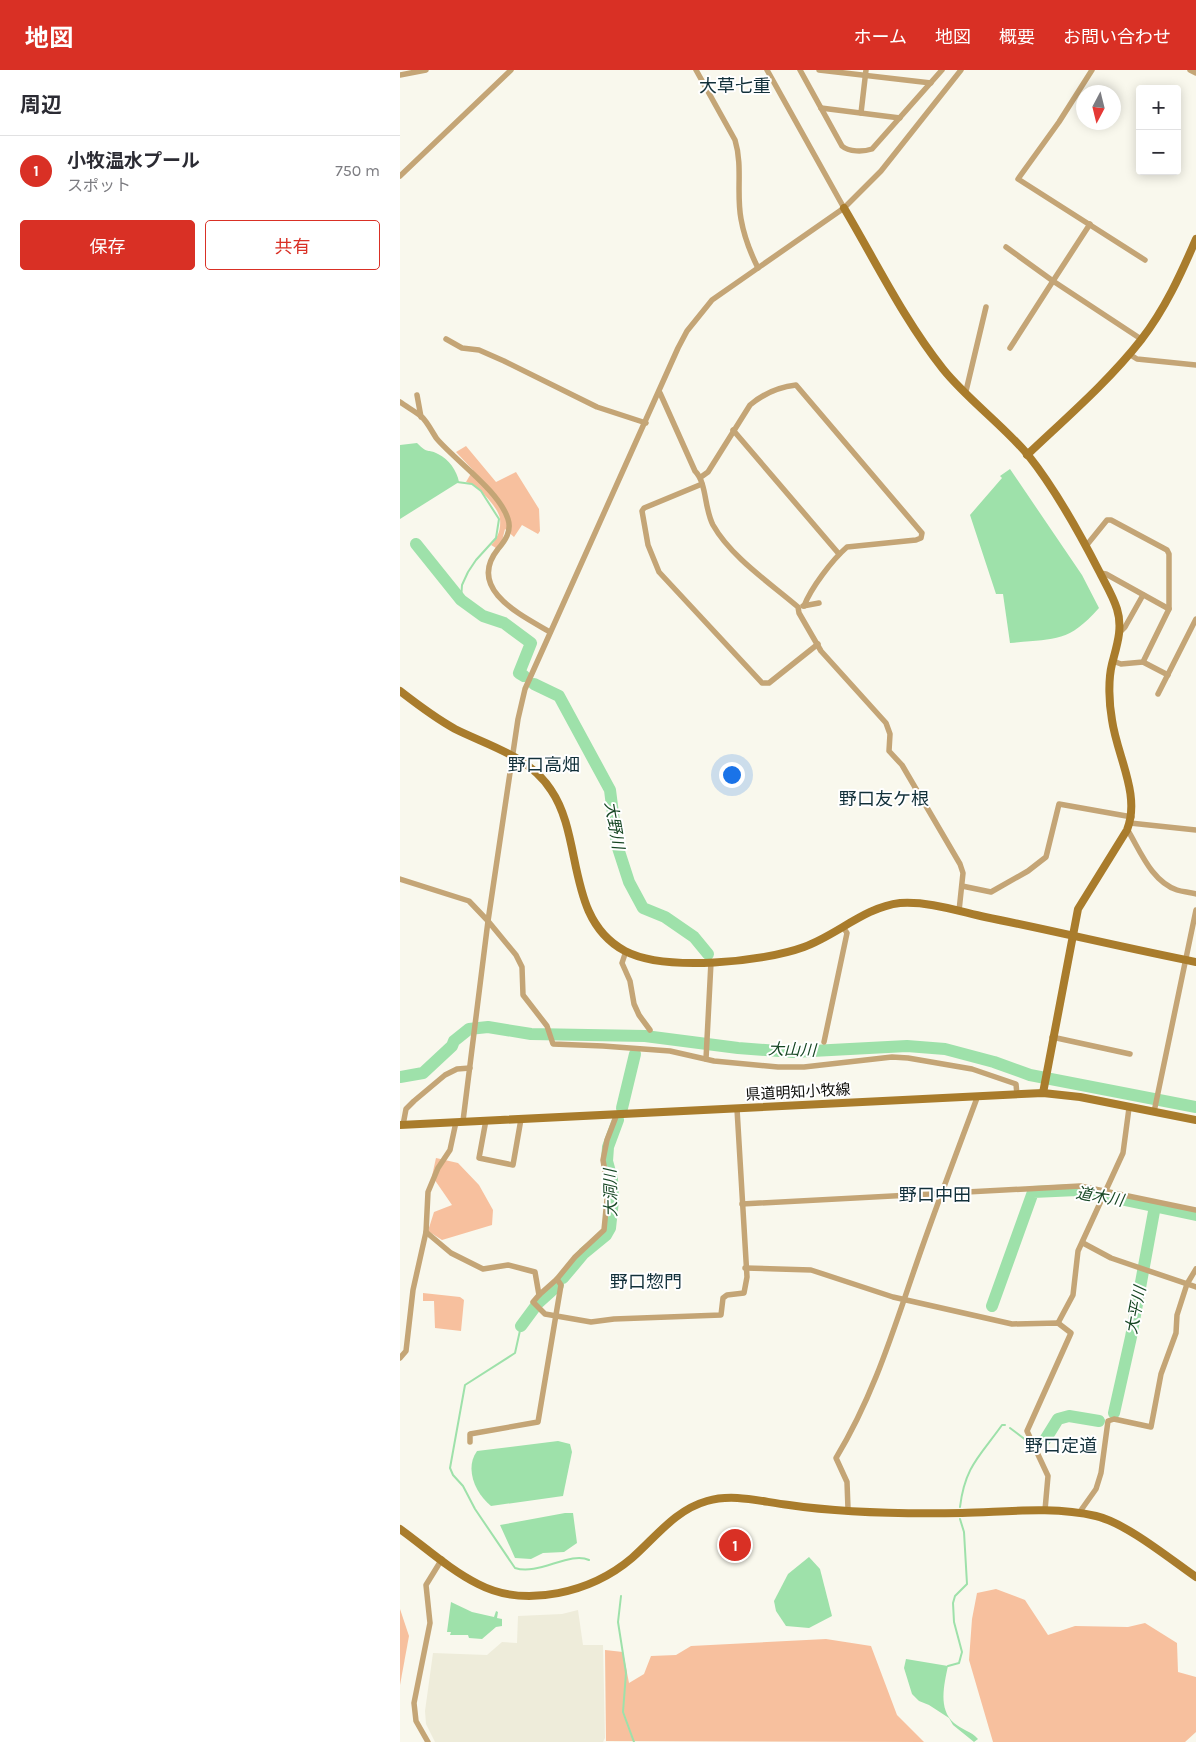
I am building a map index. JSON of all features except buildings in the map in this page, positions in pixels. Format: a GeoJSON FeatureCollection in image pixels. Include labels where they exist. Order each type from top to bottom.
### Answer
{"type":"FeatureCollection","features":[{"type":"Feature","properties":{"kind":"street"},"geometry":{"type":"LineString","coordinates":[[400,74],[426,70]]}},
{"type":"Feature","properties":{"kind":"street"},"geometry":{"type":"LineString","coordinates":[[400,176],[511,70]]}},
{"type":"Feature","properties":{"kind":"street"},"geometry":{"type":"LineString","coordinates":[[696,70],[735,140],[738,151],[741,218],[750,253],[758,268]]}},
{"type":"Feature","properties":{"kind":"street"},"geometry":{"type":"LineString","coordinates":[[766,70],[923,343],[944,371],[966,391],[1027,455],[1086,546],[1117,607],[1120,632],[1113,661],[1111,713],[1117,750],[1129,785],[1130,823],[1137,849],[1161,880],[1177,890],[1196,894]]}},
{"type":"Feature","properties":{"kind":"street"},"geometry":{"type":"LineString","coordinates":[[800,70],[842,146],[846,149],[865,152],[872,149],[942,70]]}},
{"type":"Feature","properties":{"kind":"street"},"geometry":{"type":"LineString","coordinates":[[819,70],[865,73],[931,83]]}},
{"type":"Feature","properties":{"kind":"street"},"geometry":{"type":"LineString","coordinates":[[400,1358],[406,1351],[413,1290],[426,1232],[428,1192],[438,1168],[450,1150],[460,1121],[470,1068],[488,921],[518,719],[525,689],[660,393],[678,348],[703,309],[723,291],[844,208],[881,171],[961,70]]}},
{"type":"Feature","properties":{"kind":"street"},"geometry":{"type":"LineString","coordinates":[[1092,70],[1059,122],[1018,179],[1145,260]]}},
{"type":"Feature","properties":{"kind":"street"},"geometry":{"type":"LineString","coordinates":[[1190,70],[1196,73]]}},
{"type":"Feature","properties":{"kind":"street"},"geometry":{"type":"LineString","coordinates":[[861,113],[865,73]]}},
{"type":"Feature","properties":{"kind":"street"},"geometry":{"type":"LineString","coordinates":[[821,108],[900,118]]}},
{"type":"Feature","properties":{"kind":"street"},"geometry":{"type":"LineString","coordinates":[[1010,348],[1090,224]]}},
{"type":"Feature","properties":{"kind":"street"},"geometry":{"type":"LineString","coordinates":[[1027,455],[1141,340],[1178,279],[1196,239]]}},
{"type":"Feature","properties":{"kind":"street"},"geometry":{"type":"LineString","coordinates":[[1006,247],[1141,340]]}},
{"type":"Feature","properties":{"kind":"street"},"geometry":{"type":"LineString","coordinates":[[966,391],[986,308]]}},
{"type":"Feature","properties":{"kind":"street"},"geometry":{"type":"LineString","coordinates":[[446,339],[462,348],[479,350],[496,357],[597,407],[646,423]]}},
{"type":"Feature","properties":{"kind":"street"},"geometry":{"type":"LineString","coordinates":[[1128,354],[1138,359],[1196,365]]}},
{"type":"Feature","properties":{"kind":"street"},"geometry":{"type":"LineString","coordinates":[[700,476],[708,472],[750,405],[760,397],[784,386],[796,385],[922,533],[921,538],[916,540],[847,547],[839,554],[807,597],[798,613],[818,644],[886,723],[890,734],[889,751],[902,765],[954,853],[963,873],[959,911]]}},
{"type":"Feature","properties":{"kind":"street"},"geometry":{"type":"LineString","coordinates":[[660,393],[695,471],[700,476],[713,525],[722,537],[760,576],[801,606],[819,603]]}},
{"type":"Feature","properties":{"kind":"street"},"geometry":{"type":"LineString","coordinates":[[417,395],[421,416]]}},
{"type":"Feature","properties":{"kind":"street"},"geometry":{"type":"LineString","coordinates":[[400,402],[421,416],[437,438],[485,486],[505,511],[509,520],[505,542],[491,560],[488,573],[496,596],[550,632]]}},
{"type":"Feature","properties":{"kind":"street"},"geometry":{"type":"LineString","coordinates":[[733,430],[839,554]]}},
{"type":"Feature","properties":{"kind":"street"},"geometry":{"type":"LineString","coordinates":[[702,484],[644,508],[642,511],[648,545],[659,572],[762,683],[769,683],[818,644]]}},
{"type":"Feature","properties":{"kind":"street"},"geometry":{"type":"LineString","coordinates":[[1086,546],[1107,520],[1111,520],[1167,550],[1169,554],[1169,609],[1143,662]]}},
{"type":"Feature","properties":{"kind":"street"},"geometry":{"type":"LineString","coordinates":[[1100,574],[1106,574],[1169,609]]}},
{"type":"Feature","properties":{"kind":"street"},"geometry":{"type":"LineString","coordinates":[[1120,632],[1125,627],[1143,595]]}},
{"type":"Feature","properties":{"kind":"street"},"geometry":{"type":"LineString","coordinates":[[1158,694],[1196,619]]}},
{"type":"Feature","properties":{"kind":"street"},"geometry":{"type":"LineString","coordinates":[[1113,661],[1121,664],[1143,662],[1168,675]]}},
{"type":"Feature","properties":{"kind":"street"},"geometry":{"type":"LineString","coordinates":[[400,691],[440,720],[514,756],[529,766],[552,790],[563,815],[586,906],[609,938],[626,952],[659,961],[711,962],[756,959],[795,949],[843,927],[872,911],[890,905],[920,904],[1196,962]]}},
{"type":"Feature","properties":{"kind":"street"},"geometry":{"type":"LineString","coordinates":[[962,886],[991,892],[1036,866],[1046,857],[1059,804],[1130,823],[1196,830]]}},
{"type":"Feature","properties":{"kind":"street"},"geometry":{"type":"LineString","coordinates":[[1042,1090],[1072,935],[1081,902],[1130,823]]}},
{"type":"Feature","properties":{"kind":"street"},"geometry":{"type":"LineString","coordinates":[[400,879],[469,901],[488,921],[516,955],[522,968],[522,995],[548,1029],[553,1044],[562,1046],[613,1046],[706,1057],[734,1063],[804,1067],[892,1057],[908,1058],[965,1067],[1006,1079],[1016,1084],[1017,1094]]}},
{"type":"Feature","properties":{"kind":"street"},"geometry":{"type":"LineString","coordinates":[[1154,1110],[1196,910]]}},
{"type":"Feature","properties":{"kind":"street"},"geometry":{"type":"LineString","coordinates":[[824,1042],[847,933],[843,927]]}},
{"type":"Feature","properties":{"kind":"street"},"geometry":{"type":"LineString","coordinates":[[626,952],[622,963],[630,981],[634,1004],[639,1015],[645,1020],[650,1030]]}},
{"type":"Feature","properties":{"kind":"street"},"geometry":{"type":"LineString","coordinates":[[706,1057],[711,962]]}},
{"type":"Feature","properties":{"kind":"street"},"geometry":{"type":"LineString","coordinates":[[1051,1041],[1130,1054]]}},
{"type":"Feature","properties":{"kind":"street"},"geometry":{"type":"LineString","coordinates":[[402,1125],[406,1109],[414,1101],[446,1075],[457,1069],[470,1068]]}},
{"type":"Feature","properties":{"kind":"street","name":"県道明知小牧線"},"geometry":{"type":"LineString","coordinates":[[402,1125],[977,1098],[1042,1090],[1129,1108],[1154,1110],[1196,1120]]}},
{"type":"Feature","properties":{"kind":"street"},"geometry":{"type":"LineString","coordinates":[[848,1509],[847,1482],[836,1458],[858,1420],[893,1336],[977,1098]]}},
{"type":"Feature","properties":{"kind":"street"},"geometry":{"type":"LineString","coordinates":[[1058,1322],[1072,1295],[1078,1251],[1125,1146],[1129,1108]]}},
{"type":"Feature","properties":{"kind":"street"},"geometry":{"type":"LineString","coordinates":[[617,1114],[606,1140],[603,1160],[608,1189],[604,1230],[575,1257],[557,1280],[533,1302],[545,1314],[591,1322],[614,1319],[721,1315],[723,1298],[727,1295],[744,1292],[747,1277],[737,1109]]}},
{"type":"Feature","properties":{"kind":"street"},"geometry":{"type":"LineString","coordinates":[[486,1120],[479,1158],[513,1165],[521,1119]]}},
{"type":"Feature","properties":{"kind":"street"},"geometry":{"type":"LineString","coordinates":[[742,1204],[1080,1186],[1196,1210]]}},
{"type":"Feature","properties":{"kind":"street"},"geometry":{"type":"LineString","coordinates":[[426,1232],[451,1253],[483,1269],[508,1265],[535,1272],[539,1295]]}},
{"type":"Feature","properties":{"kind":"street"},"geometry":{"type":"LineString","coordinates":[[1083,1243],[1110,1258],[1196,1287]]}},
{"type":"Feature","properties":{"kind":"street"},"geometry":{"type":"LineString","coordinates":[[745,1268],[811,1270],[905,1299],[1012,1324],[1058,1322],[1070,1334],[1027,1430],[1048,1476],[1045,1510]]}},
{"type":"Feature","properties":{"kind":"street"},"geometry":{"type":"LineString","coordinates":[[1079,1513],[1096,1488],[1108,1421],[1114,1419],[1151,1427],[1161,1374],[1176,1333],[1175,1323],[1187,1284],[1196,1269]]}},
{"type":"Feature","properties":{"kind":"street"},"geometry":{"type":"LineString","coordinates":[[470,1442],[470,1434],[538,1422],[561,1286],[557,1280]]}},
{"type":"Feature","properties":{"kind":"street"},"geometry":{"type":"LineString","coordinates":[[400,1529],[468,1579],[491,1590],[522,1595],[542,1595],[583,1587],[615,1571],[635,1555],[678,1514],[708,1500],[730,1497],[790,1506],[929,1514],[1045,1510],[1079,1513],[1099,1517],[1120,1527],[1196,1577]]}},
{"type":"Feature","properties":{"kind":"street"},"geometry":{"type":"LineString","coordinates":[[428,1742],[416,1721],[414,1703],[430,1623],[426,1585],[442,1559]]}},
{"type":"Feature","properties":{"kind":"shaded area"},"geometry":{"type":"Polygon","coordinates":[[[417,443],[424,449],[446,459],[454,470],[459,482],[400,519],[400,445],[417,443]]]}},
{"type":"Feature","properties":{"kind":"shaded area"},"geometry":{"type":"Polygon","coordinates":[[[466,446],[496,482],[516,472],[539,509],[540,531],[538,534],[522,525],[514,537],[505,529],[502,541],[496,548],[491,545],[496,539],[500,526],[499,514],[487,497],[476,487],[466,482],[473,470],[456,452],[466,446]]]}},
{"type":"Feature","properties":{"kind":"shaded area"},"geometry":{"type":"Polygon","coordinates":[[[1010,469],[1082,575],[1099,608],[1088,620],[1069,634],[1049,639],[1010,643],[1003,594],[996,594],[970,515],[1002,478],[1000,476],[1010,469]]]}},
{"type":"Feature","properties":{"kind":"shaded area"},"geometry":{"type":"Polygon","coordinates":[[[436,1158],[458,1163],[479,1185],[493,1210],[492,1225],[442,1240],[428,1231],[434,1212],[452,1205],[432,1176],[436,1158]]]}},
{"type":"Feature","properties":{"kind":"shaded area"},"geometry":{"type":"Polygon","coordinates":[[[423,1293],[460,1297],[464,1300],[461,1331],[435,1328],[434,1301],[423,1301],[423,1293]]]}},
{"type":"Feature","properties":{"kind":"shaded area"},"geometry":{"type":"Polygon","coordinates":[[[558,1441],[570,1444],[572,1452],[563,1496],[491,1506],[481,1495],[472,1473],[473,1458],[477,1451],[558,1441]]]}},
{"type":"Feature","properties":{"kind":"shaded area"},"geometry":{"type":"Polygon","coordinates":[[[573,1513],[577,1543],[564,1552],[543,1553],[531,1559],[515,1558],[500,1525],[573,1513]]]}},
{"type":"Feature","properties":{"kind":"shaded area"},"geometry":{"type":"Polygon","coordinates":[[[809,1557],[820,1569],[832,1616],[809,1628],[786,1626],[776,1611],[774,1601],[788,1574],[809,1557]]]}},
{"type":"Feature","properties":{"kind":"shaded area"},"geometry":{"type":"Polygon","coordinates":[[[996,1589],[1025,1600],[1048,1635],[1075,1626],[1128,1627],[1145,1623],[1177,1643],[1178,1672],[1196,1677],[1196,1732],[1185,1742],[993,1742],[969,1660],[972,1619],[977,1593],[996,1589]]]}},
{"type":"Feature","properties":{"kind":"shaded area"},"geometry":{"type":"Polygon","coordinates":[[[451,1602],[472,1612],[494,1617],[496,1611],[498,1612],[497,1618],[502,1619],[502,1626],[496,1627],[482,1639],[469,1638],[468,1635],[450,1635],[451,1632],[447,1632],[451,1602]]]}},
{"type":"Feature","properties":{"kind":"shaded area"},"geometry":{"type":"Polygon","coordinates":[[[400,1609],[409,1636],[400,1685],[400,1609]]]}},
{"type":"Feature","properties":{"kind":"shaded area"},"geometry":{"type":"Polygon","coordinates":[[[578,1610],[583,1645],[603,1645],[605,1738],[603,1742],[435,1742],[426,1724],[425,1711],[433,1653],[487,1655],[502,1642],[517,1643],[518,1616],[562,1614],[578,1610]]]}},
{"type":"Feature","properties":{"kind":"shaded area"},"geometry":{"type":"Polygon","coordinates":[[[826,1639],[871,1646],[897,1715],[924,1742],[606,1741],[605,1650],[623,1652],[629,1683],[644,1674],[651,1656],[676,1655],[691,1646],[826,1639]]]}},
{"type":"Feature","properties":{"kind":"shaded area"},"geometry":{"type":"Polygon","coordinates":[[[906,1659],[948,1666],[944,1696],[946,1711],[954,1723],[978,1739],[974,1742],[953,1725],[949,1718],[919,1701],[912,1694],[904,1668],[906,1659]]]}},
{"type":"Feature","properties":{"kind":"waterway"},"geometry":{"type":"LineString","coordinates":[[457,482],[472,484],[481,491],[499,519],[496,538],[468,572],[462,585],[461,600]]}},
{"type":"Feature","properties":{"kind":"waterway","name":"大野川"},"geometry":{"type":"LineString","coordinates":[[416,544],[461,600],[483,616],[504,623],[531,643],[519,673],[524,676]]}},
{"type":"Feature","properties":{"kind":"waterway","name":"大野川"},"geometry":{"type":"LineString","coordinates":[[534,684],[559,696],[610,790],[617,845],[629,882],[643,908],[665,917],[694,937],[708,954]]}},
{"type":"Feature","properties":{"kind":"waterway","name":"大山川"},"geometry":{"type":"LineString","coordinates":[[400,1077],[423,1073],[452,1046],[454,1041],[469,1029],[488,1027],[531,1034],[645,1036],[738,1048],[793,1052],[907,1046],[945,1049],[994,1062],[1030,1075],[1196,1107]]}},
{"type":"Feature","properties":{"kind":"waterway","name":"大洞川"},"geometry":{"type":"LineString","coordinates":[[622,1108],[635,1054]]}},
{"type":"Feature","properties":{"kind":"waterway","name":"大洞川"},"geometry":{"type":"LineString","coordinates":[[563,1278],[584,1253],[606,1235],[610,1228],[613,1200],[612,1179],[607,1161],[608,1147],[618,1120]]}},
{"type":"Feature","properties":{"kind":"waterway","name":"道木川"},"geometry":{"type":"LineString","coordinates":[[992,1306],[1033,1192],[1077,1190],[1196,1215]]}},
{"type":"Feature","properties":{"kind":"waterway","name":"大平川"},"geometry":{"type":"LineString","coordinates":[[1114,1413],[1131,1337],[1155,1206]]}},
{"type":"Feature","properties":{"kind":"waterway","name":"大洞川"},"geometry":{"type":"LineString","coordinates":[[521,1326],[538,1303],[558,1285]]}},
{"type":"Feature","properties":{"kind":"waterway"},"geometry":{"type":"LineString","coordinates":[[521,1326],[515,1353],[465,1385],[450,1468],[515,1568],[524,1570],[534,1569],[573,1559],[589,1560]]}},
{"type":"Feature","properties":{"kind":"waterway","name":"大平川"},"geometry":{"type":"LineString","coordinates":[[1045,1440],[1058,1419],[1069,1416],[1099,1421]]}},
{"type":"Feature","properties":{"kind":"waterway"},"geometry":{"type":"LineString","coordinates":[[960,1507],[962,1493],[970,1471],[1002,1425],[1005,1425]]}},
{"type":"Feature","properties":{"kind":"waterway"},"geometry":{"type":"LineString","coordinates":[[1010,1428],[1031,1444]]}},
{"type":"Feature","properties":{"kind":"waterway"},"geometry":{"type":"LineString","coordinates":[[1035,1444],[1045,1440]]}},
{"type":"Feature","properties":{"kind":"waterway"},"geometry":{"type":"LineString","coordinates":[[948,1666],[959,1663],[962,1652],[954,1622],[953,1603],[955,1596],[967,1584],[964,1532],[960,1519]]}},
{"type":"Feature","properties":{"kind":"waterway"},"geometry":{"type":"LineString","coordinates":[[621,1596],[618,1622],[626,1673],[623,1712],[634,1742]]}},
{"type":"Feature","properties":{"kind":"place","name":"小牧温水プール"},"geometry":{"type":"Point","coordinates":[735,1545]}},
{"type":"Feature","properties":{"kind":"district","name":"大草七重"},"geometry":{"type":"Point","coordinates":[735,86]}},
{"type":"Feature","properties":{"kind":"district","name":"野口高畑"},"geometry":{"type":"Point","coordinates":[544,765]}},
{"type":"Feature","properties":{"kind":"district","name":"野口友ケ根"},"geometry":{"type":"Point","coordinates":[884,799]}},
{"type":"Feature","properties":{"kind":"district","name":"野口中田"},"geometry":{"type":"Point","coordinates":[935,1195]}},
{"type":"Feature","properties":{"kind":"district","name":"野口惣門"},"geometry":{"type":"Point","coordinates":[646,1282]}},
{"type":"Feature","properties":{"kind":"district","name":"野口定道"},"geometry":{"type":"Point","coordinates":[1061,1446]}}]}
